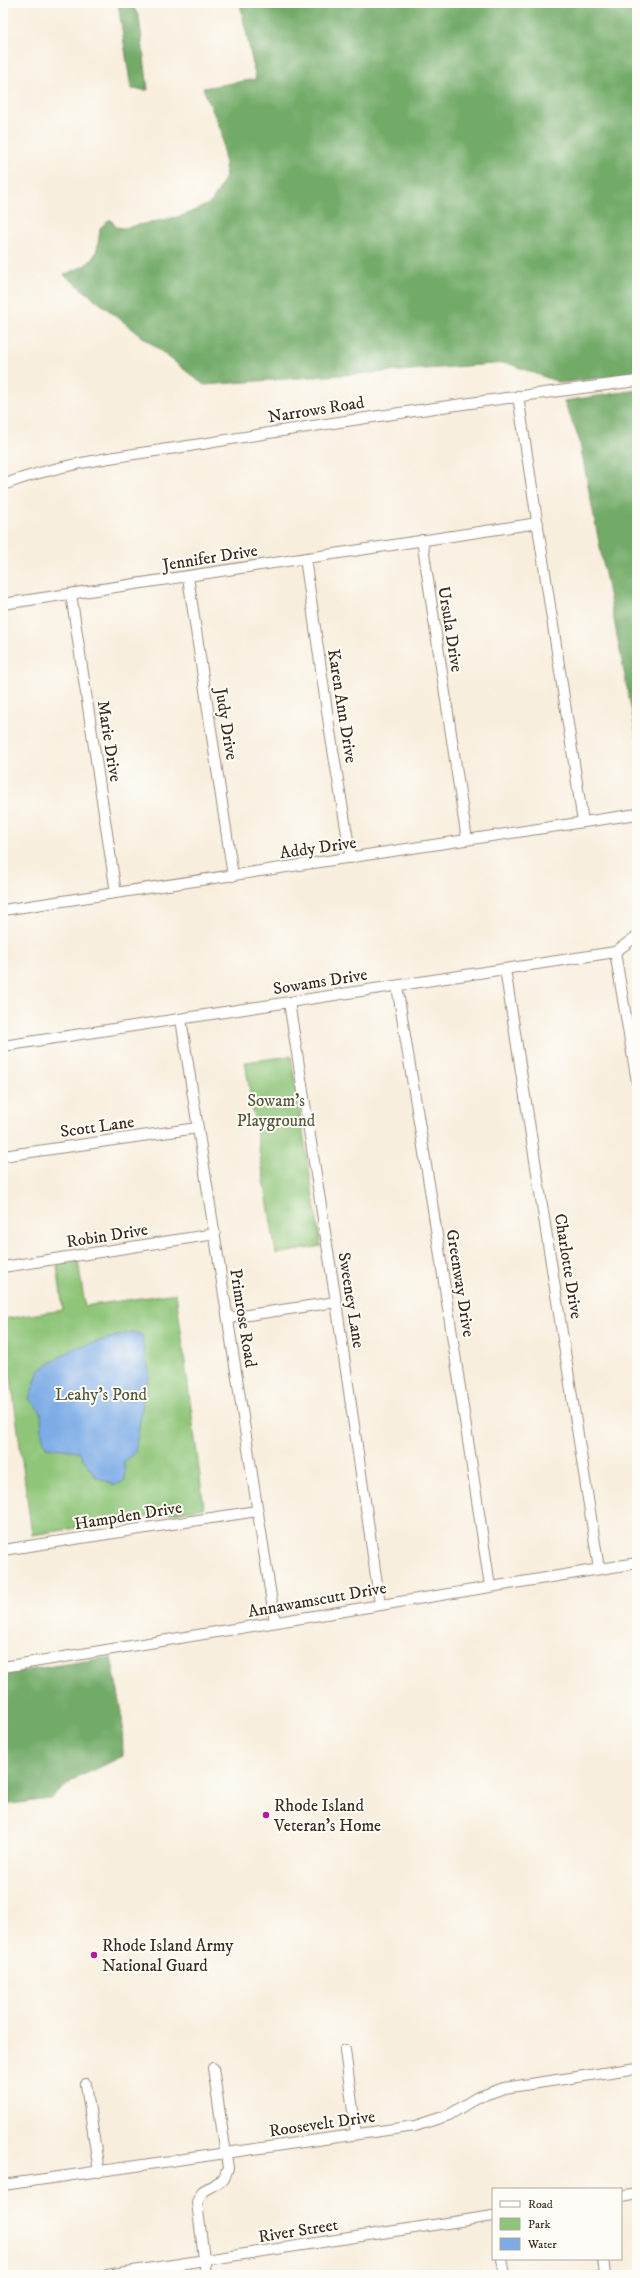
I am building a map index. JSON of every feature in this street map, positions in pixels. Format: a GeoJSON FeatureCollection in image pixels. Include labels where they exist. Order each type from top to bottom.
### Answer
{"type":"FeatureCollection","features":[{"type":"Feature","properties":{"kind":"street","name":"Narrows Road"},"geometry":{"type":"LineString","coordinates":[[3,485],[33,474],[97,461],[274,432],[518,396],[637,381]]}},
{"type":"Feature","properties":{"kind":"street"},"geometry":{"type":"LineString","coordinates":[[518,396],[583,822]]}},
{"type":"Feature","properties":{"kind":"street"},"geometry":{"type":"LineString","coordinates":[[422,540],[538,523]]}},
{"type":"Feature","properties":{"kind":"street","name":"Jennifer Drive"},"geometry":{"type":"LineString","coordinates":[[3,604],[188,577],[422,540]]}},
{"type":"Feature","properties":{"kind":"street","name":"Ursula Drive"},"geometry":{"type":"LineString","coordinates":[[422,540],[467,840]]}},
{"type":"Feature","properties":{"kind":"street","name":"Karen Ann Drive"},"geometry":{"type":"LineString","coordinates":[[305,558],[330,732],[351,858]]}},
{"type":"Feature","properties":{"kind":"street","name":"Judy Drive"},"geometry":{"type":"LineString","coordinates":[[188,577],[233,876]]}},
{"type":"Feature","properties":{"kind":"street","name":"Marie Drive"},"geometry":{"type":"LineString","coordinates":[[71,594],[116,893]]}},
{"type":"Feature","properties":{"kind":"street","name":"Addy Drive"},"geometry":{"type":"LineString","coordinates":[[3,910],[637,814]]}},
{"type":"Feature","properties":{"kind":"street","name":"Sowams Drive"},"geometry":{"type":"LineString","coordinates":[[3,1046],[615,952],[637,936]]}},
{"type":"Feature","properties":{"kind":"street"},"geometry":{"type":"LineString","coordinates":[[615,952],[637,1082]]}},
{"type":"Feature","properties":{"kind":"street","name":"Charlotte Drive"},"geometry":{"type":"LineString","coordinates":[[505,969],[599,1569]]}},
{"type":"Feature","properties":{"kind":"street","name":"Greenway Drive"},"geometry":{"type":"LineString","coordinates":[[397,986],[432,1196],[490,1586]]}},
{"type":"Feature","properties":{"kind":"street","name":"Sweeney Lane"},"geometry":{"type":"LineString","coordinates":[[289,1002],[336,1302],[380,1604]]}},
{"type":"Feature","properties":{"kind":"street","name":"Primrose Road"},"geometry":{"type":"LineString","coordinates":[[181,1019],[275,1622]]}},
{"type":"Feature","properties":{"kind":"street","name":"Scott Lane"},"geometry":{"type":"LineString","coordinates":[[3,1156],[197,1128]]}},
{"type":"Feature","properties":{"kind":"street","name":"Robin Drive"},"geometry":{"type":"LineString","coordinates":[[3,1267],[215,1234]]}},
{"type":"Feature","properties":{"kind":"street"},"geometry":{"type":"LineString","coordinates":[[228,1318],[336,1302]]}},
{"type":"Feature","properties":{"kind":"street","name":"Hampden Drive"},"geometry":{"type":"LineString","coordinates":[[3,1550],[257,1511]]}},
{"type":"Feature","properties":{"kind":"street","name":"Annawamscutt Drive"},"geometry":{"type":"LineString","coordinates":[[3,1667],[637,1563]]}},
{"type":"Feature","properties":{"kind":"street"},"geometry":{"type":"LineString","coordinates":[[345,2050],[356,2134]]}},
{"type":"Feature","properties":{"kind":"street"},"geometry":{"type":"LineString","coordinates":[[206,2275],[197,2202],[203,2191],[224,2179],[228,2168],[213,2068]]}},
{"type":"Feature","properties":{"kind":"street","name":"Roosevelt Drive"},"geometry":{"type":"LineString","coordinates":[[3,2185],[434,2122],[461,2108],[476,2098],[504,2088],[637,2068]]}},
{"type":"Feature","properties":{"kind":"street"},"geometry":{"type":"LineString","coordinates":[[86,2084],[99,2172]]}},
{"type":"Feature","properties":{"kind":"street"},"geometry":{"type":"LineString","coordinates":[[622,2197],[637,2194]]}},
{"type":"Feature","properties":{"kind":"street","name":"River Street"},"geometry":{"type":"LineString","coordinates":[[107,2275],[492,2216]]}},
{"type":"Feature","properties":{"kind":"street"},"geometry":{"type":"LineString","coordinates":[[502,2260],[505,2275]]}},
{"type":"Feature","properties":{"kind":"street"},"geometry":{"type":"LineString","coordinates":[[603,2260],[605,2275]]}},
{"type":"Feature","properties":{"kind":"green space"},"geometry":{"type":"Polygon","coordinates":[[[118,3],[131,3],[139,17],[148,90],[131,89],[118,3]]]}},
{"type":"Feature","properties":{"kind":"green space"},"geometry":{"type":"Polygon","coordinates":[[[240,3],[269,3],[271,5],[275,3],[637,3],[637,373],[561,383],[507,363],[204,385],[64,275],[81,267],[92,259],[97,248],[100,228],[110,219],[116,227],[124,228],[182,216],[211,203],[226,177],[222,133],[203,88],[256,79],[240,3]]]}},
{"type":"Feature","properties":{"kind":"green space"},"geometry":{"type":"Polygon","coordinates":[[[637,390],[637,739],[579,439],[564,401],[637,390]]]}},
{"type":"Feature","properties":{"kind":"green space","name":"Sowam's Playground"},"geometry":{"type":"Polygon","coordinates":[[[291,1056],[321,1246],[276,1254],[245,1062],[291,1056]]]}},
{"type":"Feature","properties":{"kind":"green space","name":"Leahy's Pond"},"geometry":{"type":"Polygon","coordinates":[[[78,1261],[85,1306],[176,1293],[204,1508],[32,1535],[3,1319],[63,1310],[57,1265],[78,1261]]]}},
{"type":"Feature","properties":{"kind":"green space"},"geometry":{"type":"Polygon","coordinates":[[[111,1657],[122,1712],[123,1756],[73,1780],[50,1799],[3,1805],[3,1674],[111,1657]]]}},
{"type":"Feature","properties":{"kind":"water"},"geometry":{"type":"Polygon","coordinates":[[[132,1332],[142,1335],[145,1357],[150,1373],[143,1401],[135,1452],[124,1462],[125,1481],[115,1485],[95,1476],[78,1451],[46,1447],[42,1435],[41,1412],[29,1399],[39,1370],[75,1348],[132,1332]]]}},
{"type":"Feature","properties":{"kind":"place","name":"Rhode Island Veteran's Home"},"geometry":{"type":"Point","coordinates":[266,1815]}},
{"type":"Feature","properties":{"kind":"place","name":"Rhode Island Army National Guard"},"geometry":{"type":"Point","coordinates":[94,1955]}}]}
